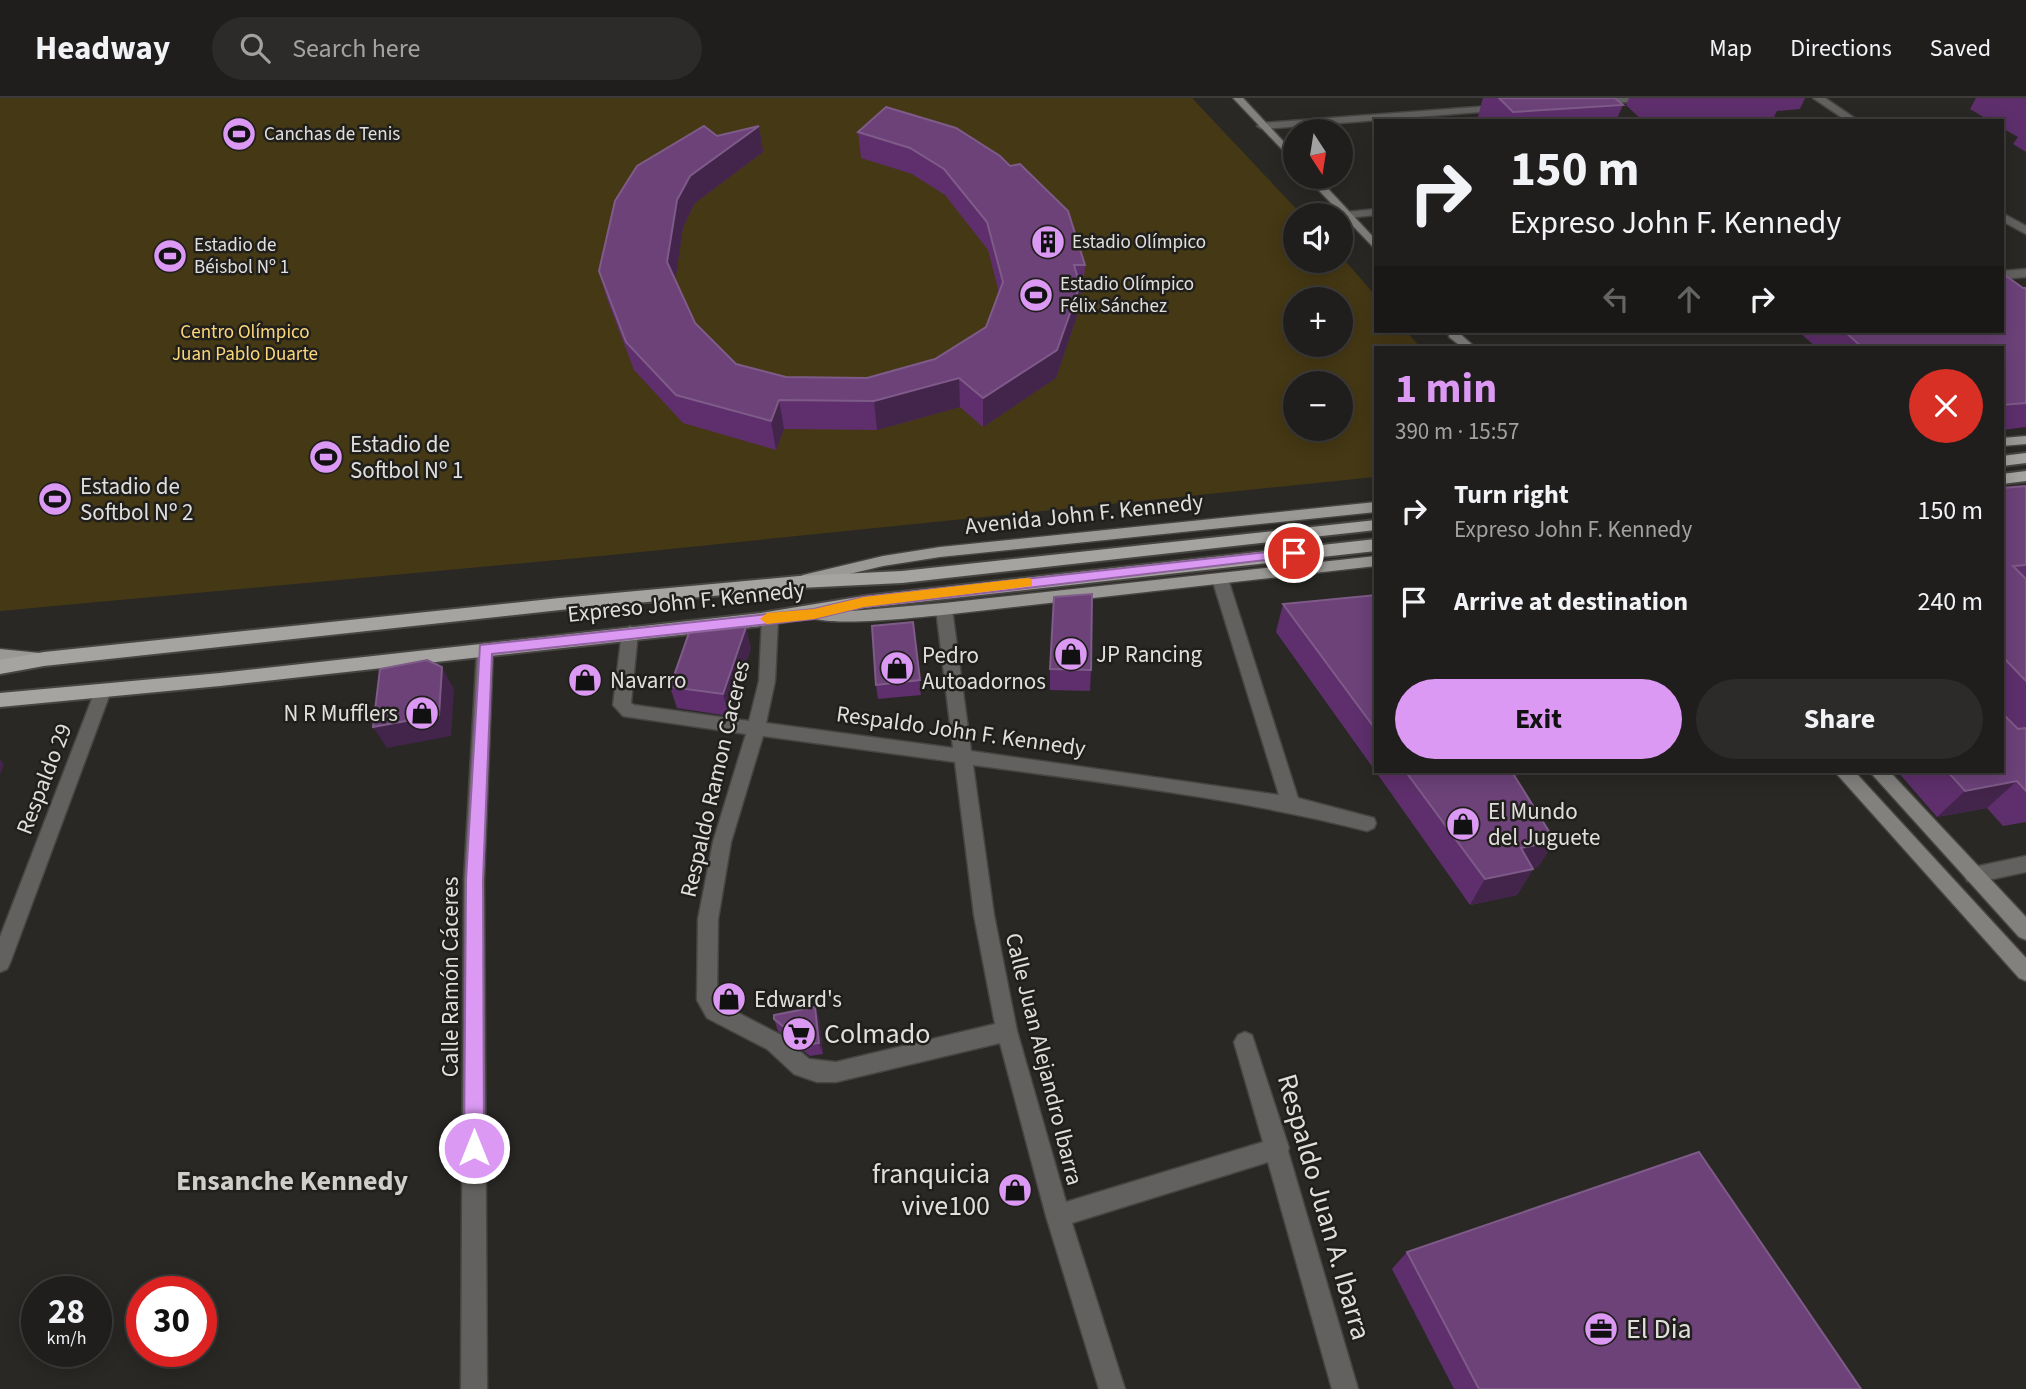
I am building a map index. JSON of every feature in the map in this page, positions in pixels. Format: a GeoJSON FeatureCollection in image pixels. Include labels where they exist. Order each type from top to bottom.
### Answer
{"type":"FeatureCollection","features":[{"type":"Feature","properties":{"kind":"highway"},"geometry":{"type":"LineString","coordinates":[[2004,461],[2026,458]]}},
{"type":"Feature","properties":{"kind":"highway"},"geometry":{"type":"LineString","coordinates":[[2004,479],[2026,476]]}},
{"type":"Feature","properties":{"kind":"highway","name":"Expreso John F. Kennedy"},"geometry":{"type":"LineString","coordinates":[[0,667],[44,659],[799,582],[902,578],[1374,525]]}},
{"type":"Feature","properties":{"kind":"highway","name":"Expreso John F. Kennedy"},"geometry":{"type":"LineString","coordinates":[[0,700],[814,614],[864,602],[1374,545]]}},
{"type":"Feature","properties":{"kind":"main road"},"geometry":{"type":"LineString","coordinates":[[1238,98],[1283,148]]}},
{"type":"Feature","properties":{"kind":"main road"},"geometry":{"type":"LineString","coordinates":[[1322,189],[1336,203]]}},
{"type":"Feature","properties":{"kind":"main road"},"geometry":{"type":"LineString","coordinates":[[1353,222],[1374,245]]}},
{"type":"Feature","properties":{"kind":"main road"},"geometry":{"type":"LineString","coordinates":[[1451,333],[1467,346]]}},
{"type":"Feature","properties":{"kind":"main road"},"geometry":{"type":"LineString","coordinates":[[2004,442],[2026,440]]}},
{"type":"Feature","properties":{"kind":"main road"},"geometry":{"type":"LineString","coordinates":[[2004,494],[2026,491]]}},
{"type":"Feature","properties":{"kind":"main road","name":"Avenida John F. Kennedy"},"geometry":{"type":"LineString","coordinates":[[799,582],[883,561],[940,552],[1372,508]]}},
{"type":"Feature","properties":{"kind":"main road"},"geometry":{"type":"LineString","coordinates":[[814,614],[852,617],[944,609],[1374,561]]}},
{"type":"Feature","properties":{"kind":"main road"},"geometry":{"type":"LineString","coordinates":[[0,655],[44,659]]}},
{"type":"Feature","properties":{"kind":"main road"},"geometry":{"type":"LineString","coordinates":[[1845,773],[2026,972]]}},
{"type":"Feature","properties":{"kind":"main road"},"geometry":{"type":"LineString","coordinates":[[1880,773],[2026,931]]}},
{"type":"Feature","properties":{"kind":"street"},"geometry":{"type":"LineString","coordinates":[[1475,98],[1486,109]]}},
{"type":"Feature","properties":{"kind":"street"},"geometry":{"type":"LineString","coordinates":[[1579,103],[1645,98]]}},
{"type":"Feature","properties":{"kind":"street"},"geometry":{"type":"LineString","coordinates":[[1818,98],[1851,119]]}},
{"type":"Feature","properties":{"kind":"street"},"geometry":{"type":"LineString","coordinates":[[1262,126],[1513,107]]}},
{"type":"Feature","properties":{"kind":"street"},"geometry":{"type":"LineString","coordinates":[[1353,214],[1374,212]]}},
{"type":"Feature","properties":{"kind":"street"},"geometry":{"type":"LineString","coordinates":[[2004,217],[2026,231]]}},
{"type":"Feature","properties":{"kind":"street"},"geometry":{"type":"LineString","coordinates":[[2004,275],[2026,273]]}},
{"type":"Feature","properties":{"kind":"street"},"geometry":{"type":"LineString","coordinates":[[1220,579],[1291,804]]}},
{"type":"Feature","properties":{"kind":"street","name":"Calle Juan Alejandro lbarra"},"geometry":{"type":"LineString","coordinates":[[944,609],[984,915],[1007,1031],[1058,1216],[1112,1389]]}},
{"type":"Feature","properties":{"kind":"street","name":"Respaldo Ramon Caceres"},"geometry":{"type":"LineString","coordinates":[[770,618],[767,681],[756,729],[722,842],[708,919],[707,1000],[715,1011],[774,1042],[802,1067],[817,1072],[836,1072],[1007,1031]]}},
{"type":"Feature","properties":{"kind":"street","name":"Respaldo John F. Kennedy"},"geometry":{"type":"LineString","coordinates":[[630,632],[622,705],[629,711],[1291,804],[1367,823]]}},
{"type":"Feature","properties":{"kind":"street","name":"Calle Ramón Cáceres"},"geometry":{"type":"LineString","coordinates":[[474,1389],[474,880],[485,649]]}},
{"type":"Feature","properties":{"kind":"street","name":"Respaldo 29"},"geometry":{"type":"LineString","coordinates":[[0,963],[103,691]]}},
{"type":"Feature","properties":{"kind":"street"},"geometry":{"type":"LineString","coordinates":[[1973,875],[2026,864]]}},
{"type":"Feature","properties":{"kind":"street","name":"Respaldo Juan A. Ibarra"},"geometry":{"type":"LineString","coordinates":[[1245,1042],[1278,1148],[1345,1389]]}},
{"type":"Feature","properties":{"kind":"street"},"geometry":{"type":"LineString","coordinates":[[1058,1216],[1278,1148]]}},
{"type":"Feature","properties":{"kind":"green space","name":"Centro Olímpico Juan Pablo Duarte"},"geometry":{"type":"Polygon","coordinates":[[[0,98],[1192,98],[1291,203],[1283,203],[1283,273],[1353,273],[1353,270],[1374,294],[1374,333],[1408,333],[1419,346],[1374,346],[1374,477],[611,555],[0,611],[0,98]]]}},
{"type":"Feature","properties":{"kind":"building"},"geometry":{"type":"Polygon","coordinates":[[[1499,98],[1615,98],[1623,105],[1513,112],[1499,98]]]}},
{"type":"Feature","properties":{"kind":"building"},"geometry":{"type":"Polygon","coordinates":[[[886,107],[956,128],[1000,156],[1010,166],[1020,164],[1068,211],[1085,265],[1074,265],[1080,285],[1057,350],[983,398],[959,378],[874,401],[779,400],[771,421],[676,395],[626,342],[599,271],[615,201],[637,166],[704,126],[717,136],[759,126],[690,176],[677,200],[667,262],[695,323],[736,364],[786,377],[867,378],[935,359],[986,327],[1003,282],[987,222],[944,169],[910,148],[858,132],[886,107]]]}},
{"type":"Feature","properties":{"kind":"building"},"geometry":{"type":"Polygon","coordinates":[[[2004,274],[2026,288],[2026,403],[2004,405],[2004,346],[1861,346],[1846,333],[2004,333],[2004,274]]]}},
{"type":"Feature","properties":{"kind":"building"},"geometry":{"type":"Polygon","coordinates":[[[2026,486],[2026,565],[2013,566],[2026,579],[2026,681],[2004,658],[2004,488],[2026,486]]]}},
{"type":"Feature","properties":{"kind":"building","name":"JP Rancing"},"geometry":{"type":"Polygon","coordinates":[[[1092,594],[1091,670],[1050,669],[1054,597],[1092,594]]]}},
{"type":"Feature","properties":{"kind":"building"},"geometry":{"type":"Polygon","coordinates":[[[1374,595],[1374,727],[1283,604],[1374,595]]]}},
{"type":"Feature","properties":{"kind":"building","name":"Pedro Autoadornos"},"geometry":{"type":"Polygon","coordinates":[[[913,622],[920,680],[876,685],[872,626],[913,622]]]}},
{"type":"Feature","properties":{"kind":"building"},"geometry":{"type":"Polygon","coordinates":[[[746,627],[723,694],[670,687],[689,633],[746,627]]]}},
{"type":"Feature","properties":{"kind":"building"},"geometry":{"type":"Polygon","coordinates":[[[427,660],[442,667],[439,715],[373,727],[380,669],[427,660]]]}},
{"type":"Feature","properties":{"kind":"building"},"geometry":{"type":"Polygon","coordinates":[[[2004,715],[2018,729],[2026,728],[2026,791],[2017,781],[1965,791],[1949,773],[2004,773],[2004,715]]]}},
{"type":"Feature","properties":{"kind":"building"},"geometry":{"type":"Polygon","coordinates":[[[1407,773],[1513,773],[1555,841],[1521,848],[1533,869],[1485,879],[1407,773]]]}},
{"type":"Feature","properties":{"kind":"building"},"geometry":{"type":"Polygon","coordinates":[[[815,1007],[819,1043],[806,1045],[774,1019],[774,1015],[815,1007]]]}},
{"type":"Feature","properties":{"kind":"building","name":"El Dia"},"geometry":{"type":"Polygon","coordinates":[[[1699,1152],[1861,1389],[1479,1389],[1407,1252],[1699,1152]]]}},
{"type":"Feature","properties":{"kind":"slow traffic"},"geometry":{"type":"LineString","coordinates":[[767,619],[814,614],[864,602],[1027,582]]}},
{"type":"Feature","properties":{"kind":"place","name":"Canchas de Tenis"},"geometry":{"type":"Point","coordinates":[239,134]}},
{"type":"Feature","properties":{"kind":"place","name":"Estadio Olímpico"},"geometry":{"type":"Point","coordinates":[1048,242]}},
{"type":"Feature","properties":{"kind":"place","name":"Estadio de Béisbol Nº 1"},"geometry":{"type":"Point","coordinates":[170,256]}},
{"type":"Feature","properties":{"kind":"place","name":"Estadio Olímpico Félix Sánchez"},"geometry":{"type":"Point","coordinates":[1036,295]}},
{"type":"Feature","properties":{"kind":"place","name":"Estadio de Softbol Nº 1"},"geometry":{"type":"Point","coordinates":[326,457]}},
{"type":"Feature","properties":{"kind":"place","name":"Estadio de Softbol Nº 2"},"geometry":{"type":"Point","coordinates":[55,499]}},
{"type":"Feature","properties":{"kind":"place","name":"JP Rancing"},"geometry":{"type":"Point","coordinates":[1071,654]}},
{"type":"Feature","properties":{"kind":"place","name":"Pedro Autoadornos"},"geometry":{"type":"Point","coordinates":[897,668]}},
{"type":"Feature","properties":{"kind":"place","name":"Navarro"},"geometry":{"type":"Point","coordinates":[585,680]}},
{"type":"Feature","properties":{"kind":"place","name":"N R Mufflers"},"geometry":{"type":"Point","coordinates":[422,713]}},
{"type":"Feature","properties":{"kind":"place","name":"El Mundo del Juguete"},"geometry":{"type":"Point","coordinates":[1463,824]}},
{"type":"Feature","properties":{"kind":"place","name":"Edward's"},"geometry":{"type":"Point","coordinates":[729,999]}},
{"type":"Feature","properties":{"kind":"place","name":"Colmado"},"geometry":{"type":"Point","coordinates":[799,1034]}},
{"type":"Feature","properties":{"kind":"place","name":"franquicia vive100"},"geometry":{"type":"Point","coordinates":[1015,1190]}},
{"type":"Feature","properties":{"kind":"place","name":"El Dia"},"geometry":{"type":"Point","coordinates":[1601,1329]}},
{"type":"Feature","properties":{"kind":"district","name":"Ensanche Kennedy"},"geometry":{"type":"Point","coordinates":[292,1181]}},
{"type":"Feature","properties":{"kind":"route"},"geometry":{"type":"LineString","coordinates":[[474,1148],[474,880],[485,649],[814,614],[864,602],[1294,553]]}}]}
